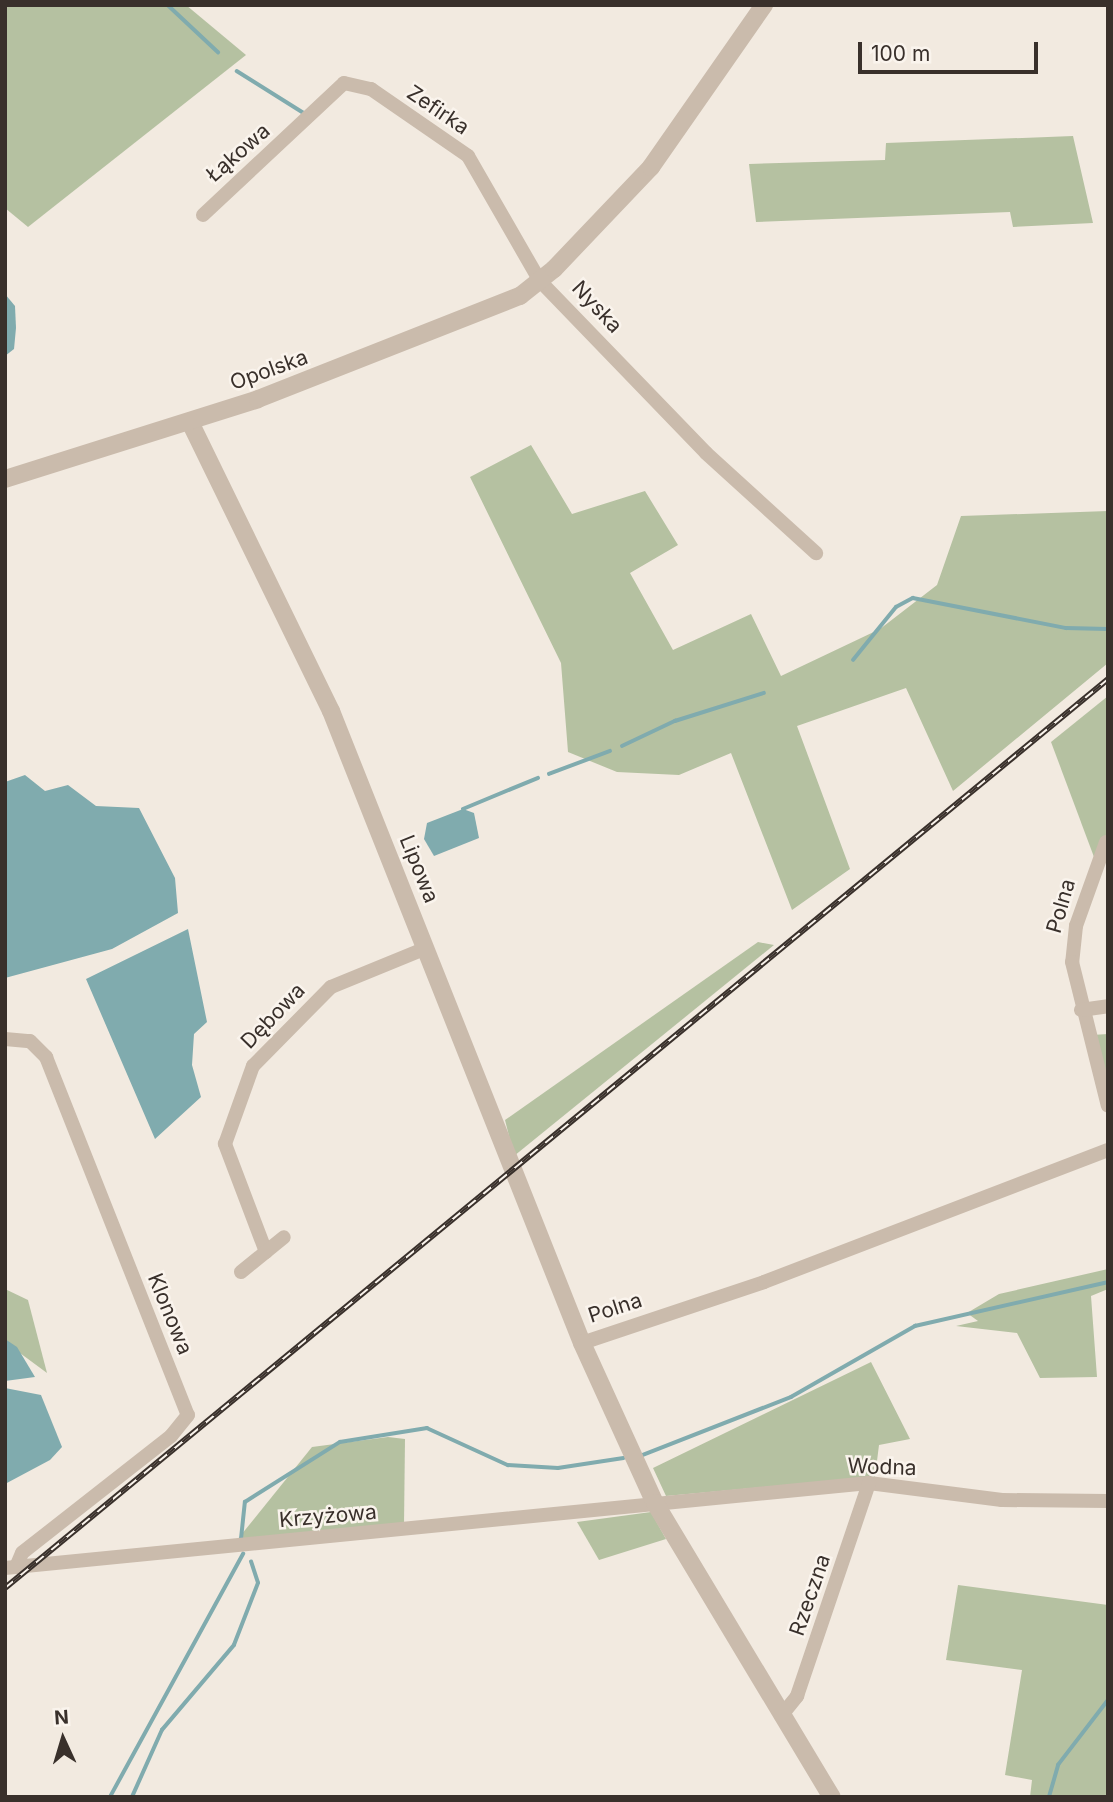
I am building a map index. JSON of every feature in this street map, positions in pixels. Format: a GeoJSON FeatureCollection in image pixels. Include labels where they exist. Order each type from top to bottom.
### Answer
{"type":"FeatureCollection","features":[{"type":"Feature","properties":{"kind":"street","name":"Nyska"},"geometry":{"type":"LineString","coordinates":[[764,5],[651,167],[540,281],[706,453],[816,553]]}},
{"type":"Feature","properties":{"kind":"street","name":"Zefirka"},"geometry":{"type":"LineString","coordinates":[[302,125],[344,83],[371,89],[468,156],[540,281]]}},
{"type":"Feature","properties":{"kind":"street","name":"Łąkowa"},"geometry":{"type":"LineString","coordinates":[[203,215],[302,125]]}},
{"type":"Feature","properties":{"kind":"street","name":"Opolska"},"geometry":{"type":"LineString","coordinates":[[5,479],[190,422],[506,304],[540,281]]}},
{"type":"Feature","properties":{"kind":"street","name":"Lipowa"},"geometry":{"type":"LineString","coordinates":[[190,422],[304,649],[582,1343]]}},
{"type":"Feature","properties":{"kind":"street","name":"Polna"},"geometry":{"type":"LineString","coordinates":[[1106,842],[1073,947],[1081,1010],[1108,1106]]}},
{"type":"Feature","properties":{"kind":"street","name":"Dębowa"},"geometry":{"type":"LineString","coordinates":[[266,1252],[225,1144],[253,1066],[331,987],[426,948]]}},
{"type":"Feature","properties":{"kind":"street"},"geometry":{"type":"LineString","coordinates":[[1081,1010],[1108,1006]]}},
{"type":"Feature","properties":{"kind":"street","name":"Klonowa"},"geometry":{"type":"LineString","coordinates":[[5,1039],[30,1041],[46,1058],[188,1415],[171,1436],[22,1553],[10,1568]]}},
{"type":"Feature","properties":{"kind":"street","name":"Polna"},"geometry":{"type":"LineString","coordinates":[[832,1797],[654,1503],[582,1343],[764,1282],[1108,1150]]}},
{"type":"Feature","properties":{"kind":"street"},"geometry":{"type":"LineString","coordinates":[[241,1272],[285,1237]]}},
{"type":"Feature","properties":{"kind":"street","name":"Wodna"},"geometry":{"type":"LineString","coordinates":[[654,1503],[869,1483],[1002,1500],[1108,1501]]}},
{"type":"Feature","properties":{"kind":"street","name":"Rzeczna"},"geometry":{"type":"LineString","coordinates":[[781,1716],[797,1696],[869,1483]]}},
{"type":"Feature","properties":{"kind":"street","name":"Krzyżowa"},"geometry":{"type":"LineString","coordinates":[[10,1568],[654,1503]]}},
{"type":"Feature","properties":{"kind":"green space"},"geometry":{"type":"Polygon","coordinates":[[[5,5],[186,5],[246,55],[28,227],[5,208],[5,5]]]}},
{"type":"Feature","properties":{"kind":"green space"},"geometry":{"type":"Polygon","coordinates":[[[1073,136],[1093,223],[1013,227],[1010,212],[756,222],[749,164],[885,160],[886,143],[1073,136]]]}},
{"type":"Feature","properties":{"kind":"green space"},"geometry":{"type":"Polygon","coordinates":[[[531,445],[572,514],[645,491],[678,545],[630,573],[673,650],[751,614],[781,676],[880,629],[937,585],[961,516],[1108,511],[1108,663],[953,791],[906,688],[797,726],[850,869],[792,910],[731,753],[679,775],[617,772],[568,752],[561,663],[470,477],[531,445]]]}},
{"type":"Feature","properties":{"kind":"green space"},"geometry":{"type":"Polygon","coordinates":[[[1108,696],[1108,837],[1094,857],[1051,742],[1108,696]]]}},
{"type":"Feature","properties":{"kind":"green space"},"geometry":{"type":"Polygon","coordinates":[[[758,942],[774,945],[514,1156],[505,1120],[758,942]]]}},
{"type":"Feature","properties":{"kind":"green space"},"geometry":{"type":"Polygon","coordinates":[[[1108,1034],[1108,1080],[1092,1035],[1108,1034]]]}},
{"type":"Feature","properties":{"kind":"green space"},"geometry":{"type":"Polygon","coordinates":[[[1108,1269],[1108,1289],[1091,1296],[1097,1377],[1040,1378],[1017,1333],[956,1326],[978,1321],[967,1313],[999,1294],[1108,1269]]]}},
{"type":"Feature","properties":{"kind":"green space"},"geometry":{"type":"Polygon","coordinates":[[[5,1289],[28,1300],[47,1373],[5,1342],[5,1289]]]}},
{"type":"Feature","properties":{"kind":"green space"},"geometry":{"type":"Polygon","coordinates":[[[871,1362],[910,1439],[879,1445],[875,1477],[666,1496],[653,1468],[871,1362]]]}},
{"type":"Feature","properties":{"kind":"green space"},"geometry":{"type":"Polygon","coordinates":[[[388,1437],[405,1439],[404,1525],[237,1540],[312,1447],[388,1437]]]}},
{"type":"Feature","properties":{"kind":"green space"},"geometry":{"type":"Polygon","coordinates":[[[651,1512],[666,1539],[599,1560],[577,1522],[651,1512]]]}},
{"type":"Feature","properties":{"kind":"green space"},"geometry":{"type":"Polygon","coordinates":[[[958,1585],[1108,1605],[1108,1797],[1030,1797],[1032,1780],[1005,1775],[1022,1670],[946,1660],[958,1585]]]}},
{"type":"Feature","properties":{"kind":"water"},"geometry":{"type":"Polygon","coordinates":[[[5,294],[15,306],[16,328],[14,349],[5,356],[5,294]]]}},
{"type":"Feature","properties":{"kind":"water"},"geometry":{"type":"Polygon","coordinates":[[[25,775],[45,791],[68,785],[96,806],[139,808],[175,878],[178,913],[112,949],[5,978],[5,782],[25,775]]]}},
{"type":"Feature","properties":{"kind":"water"},"geometry":{"type":"Polygon","coordinates":[[[463,809],[474,813],[479,838],[434,856],[424,839],[427,823],[463,809]]]}},
{"type":"Feature","properties":{"kind":"water"},"geometry":{"type":"Polygon","coordinates":[[[188,929],[207,1022],[194,1034],[192,1065],[201,1097],[155,1139],[86,979],[188,929]]]}},
{"type":"Feature","properties":{"kind":"water"},"geometry":{"type":"Polygon","coordinates":[[[5,1339],[17,1347],[35,1377],[5,1381],[5,1339]]]}},
{"type":"Feature","properties":{"kind":"water"},"geometry":{"type":"Polygon","coordinates":[[[5,1388],[41,1395],[62,1447],[50,1460],[5,1484],[5,1388]]]}},
{"type":"Feature","properties":{"kind":"waterway"},"geometry":{"type":"LineString","coordinates":[[168,5],[218,52]]}},
{"type":"Feature","properties":{"kind":"waterway"},"geometry":{"type":"LineString","coordinates":[[237,71],[304,113]]}},
{"type":"Feature","properties":{"kind":"waterway"},"geometry":{"type":"LineString","coordinates":[[853,660],[896,607],[913,598],[1066,628],[1108,629]]}},
{"type":"Feature","properties":{"kind":"waterway"},"geometry":{"type":"LineString","coordinates":[[622,746],[675,721],[764,693]]}},
{"type":"Feature","properties":{"kind":"waterway"},"geometry":{"type":"LineString","coordinates":[[549,774],[610,751]]}},
{"type":"Feature","properties":{"kind":"waterway"},"geometry":{"type":"LineString","coordinates":[[463,809],[538,778]]}},
{"type":"Feature","properties":{"kind":"waterway"},"geometry":{"type":"LineString","coordinates":[[643,1455],[791,1397],[915,1326],[1108,1282]]}},
{"type":"Feature","properties":{"kind":"waterway"},"geometry":{"type":"LineString","coordinates":[[241,1539],[245,1502],[340,1442],[427,1428],[508,1465],[558,1468],[623,1458]]}},
{"type":"Feature","properties":{"kind":"waterway"},"geometry":{"type":"LineString","coordinates":[[110,1797],[243,1554]]}},
{"type":"Feature","properties":{"kind":"waterway"},"geometry":{"type":"LineString","coordinates":[[132,1797],[162,1730],[234,1645],[258,1583],[251,1562]]}},
{"type":"Feature","properties":{"kind":"waterway"},"geometry":{"type":"LineString","coordinates":[[1049,1797],[1058,1765],[1108,1700]]}},
{"type":"Feature","properties":{"kind":"railway"},"geometry":{"type":"LineString","coordinates":[[5,1588],[1108,679]]}}]}
